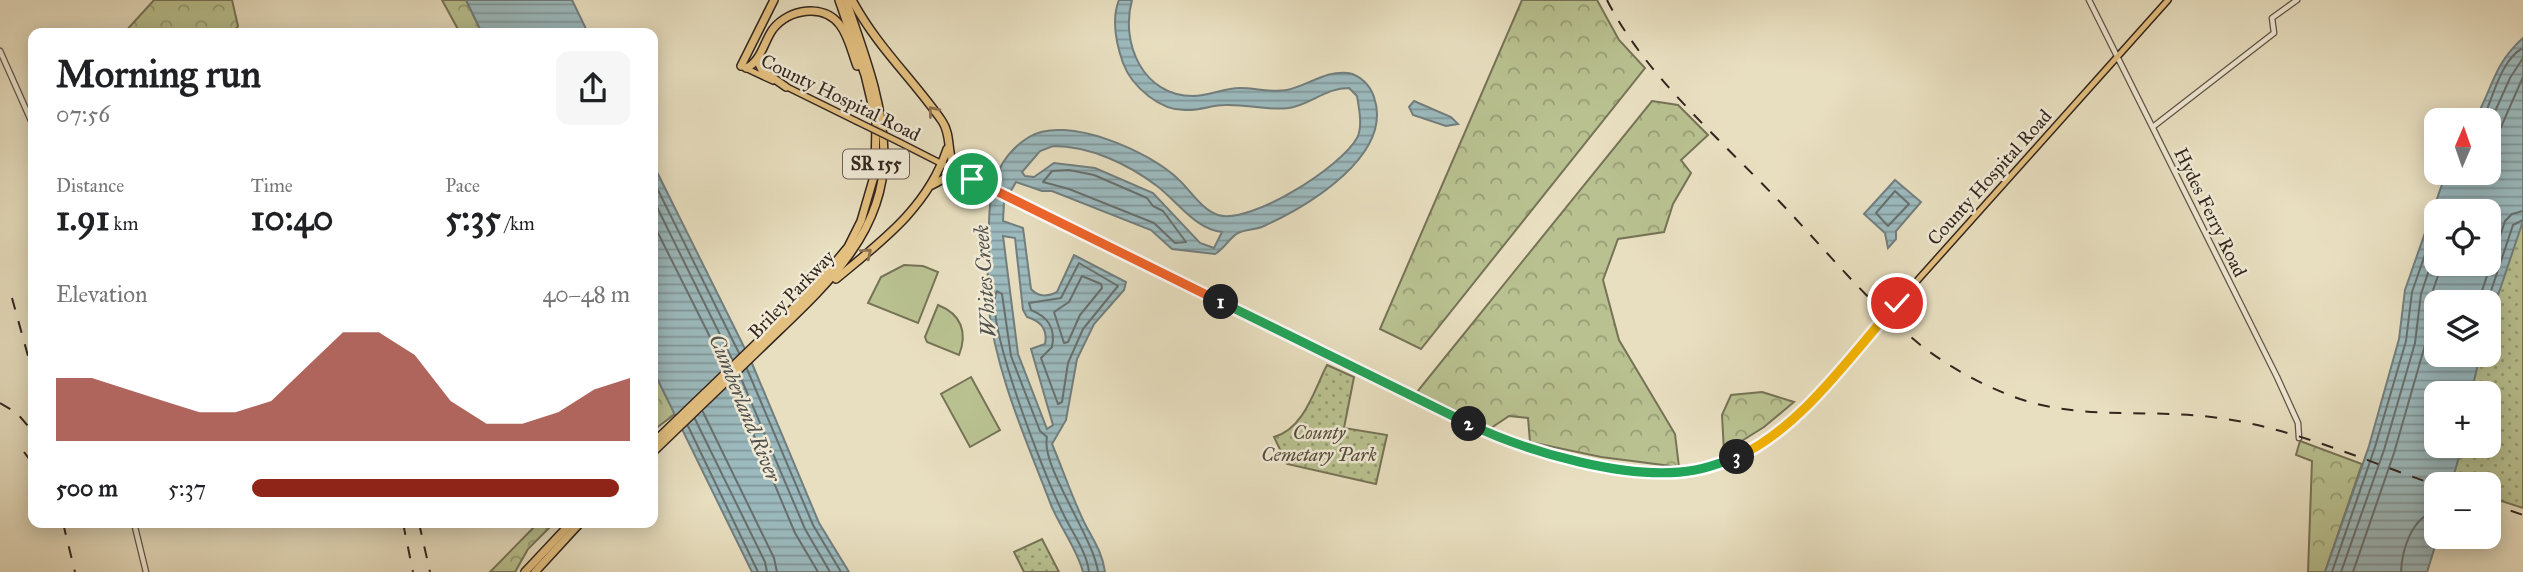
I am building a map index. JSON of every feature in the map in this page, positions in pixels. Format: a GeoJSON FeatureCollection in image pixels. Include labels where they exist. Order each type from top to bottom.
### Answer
{"type":"FeatureCollection","features":[{"type":"Feature","properties":{"kind":"highway"},"geometry":{"type":"LineString","coordinates":[[743,67],[774,0]]}},
{"type":"Feature","properties":{"kind":"highway","name":"Briley Parkway"},"geometry":{"type":"LineString","coordinates":[[658,445],[795,311],[848,247],[861,221],[875,173],[878,142],[873,107],[839,0]]}},
{"type":"Feature","properties":{"kind":"highway","name":"Briley Parkway"},"geometry":{"type":"LineString","coordinates":[[795,311],[814,297],[846,260],[863,234],[882,170],[882,122],[877,90],[846,0]]}},
{"type":"Feature","properties":{"kind":"highway"},"geometry":{"type":"LineString","coordinates":[[852,0],[879,46],[944,123],[951,161],[958,172]]}},
{"type":"Feature","properties":{"kind":"highway"},"geometry":{"type":"LineString","coordinates":[[743,67],[757,60],[771,32],[786,18],[803,11],[827,15],[842,28],[873,107]]}},
{"type":"Feature","properties":{"kind":"highway"},"geometry":{"type":"LineString","coordinates":[[757,60],[762,69],[786,87]]}},
{"type":"Feature","properties":{"kind":"highway"},"geometry":{"type":"LineString","coordinates":[[814,297],[903,222],[931,185],[948,147]]}},
{"type":"Feature","properties":{"kind":"highway"},"geometry":{"type":"LineString","coordinates":[[931,185],[947,177],[968,177]]}},
{"type":"Feature","properties":{"kind":"highway","name":"Briley Parkway"},"geometry":{"type":"LineString","coordinates":[[658,440],[665,436]]}},
{"type":"Feature","properties":{"kind":"highway"},"geometry":{"type":"LineString","coordinates":[[525,572],[566,528]]}},
{"type":"Feature","properties":{"kind":"highway"},"geometry":{"type":"LineString","coordinates":[[535,572],[575,528]]}},
{"type":"Feature","properties":{"kind":"main road","name":"County Hospital Road"},"geometry":{"type":"LineString","coordinates":[[743,67],[1487,433],[1601,465],[1643,471],[1694,471],[1751,451],[1798,414],[2168,0]]}},
{"type":"Feature","properties":{"kind":"street","name":"Hydes Ferry Road"},"geometry":{"type":"LineString","coordinates":[[2090,0],[2297,420],[2299,438]]}},
{"type":"Feature","properties":{"kind":"street"},"geometry":{"type":"LineString","coordinates":[[2154,126],[2274,33],[2272,18],[2297,0]]}},
{"type":"Feature","properties":{"kind":"street"},"geometry":{"type":"LineString","coordinates":[[0,51],[28,114]]}},
{"type":"Feature","properties":{"kind":"street"},"geometry":{"type":"LineString","coordinates":[[135,528],[146,572]]}},
{"type":"Feature","properties":{"kind":"green space"},"geometry":{"type":"Polygon","coordinates":[[[154,0],[232,0],[238,26],[237,28],[129,28],[154,0]]]}},
{"type":"Feature","properties":{"kind":"green space"},"geometry":{"type":"Polygon","coordinates":[[[442,0],[466,0],[480,28],[457,28],[442,0]]]}},
{"type":"Feature","properties":{"kind":"green space"},"geometry":{"type":"Polygon","coordinates":[[[1522,0],[1597,0],[1619,40],[1645,68],[1421,349],[1380,329],[1522,0]]]}},
{"type":"Feature","properties":{"kind":"green space"},"geometry":{"type":"Polygon","coordinates":[[[1652,101],[1678,105],[1708,135],[1681,160],[1691,173],[1673,204],[1664,232],[1618,239],[1603,280],[1619,340],[1675,434],[1679,467],[1601,457],[1530,442],[1528,418],[1509,416],[1491,428],[1417,392],[1652,101]]]}},
{"type":"Feature","properties":{"kind":"green space"},"geometry":{"type":"Polygon","coordinates":[[[2523,207],[2523,508],[2501,501],[2501,472],[2445,472],[2449,458],[2501,458],[2501,381],[2468,381],[2471,367],[2501,367],[2501,290],[2493,290],[2498,276],[2501,276],[2501,267],[2523,207]]]}},
{"type":"Feature","properties":{"kind":"green space"},"geometry":{"type":"Polygon","coordinates":[[[904,265],[923,266],[938,272],[918,323],[868,303],[881,277],[904,265]]]}},
{"type":"Feature","properties":{"kind":"green space"},"geometry":{"type":"Polygon","coordinates":[[[938,305],[952,313],[960,325],[963,339],[959,355],[927,342],[925,337],[938,305]]]}},
{"type":"Feature","properties":{"kind":"green space","name":"County Cemetary Park"},"geometry":{"type":"Polygon","coordinates":[[[1327,365],[1354,377],[1344,428],[1387,435],[1376,484],[1287,464],[1274,437],[1284,433],[1301,417],[1327,365]]]}},
{"type":"Feature","properties":{"kind":"green space"},"geometry":{"type":"Polygon","coordinates":[[[971,377],[1000,430],[970,447],[941,394],[971,377]]]}},
{"type":"Feature","properties":{"kind":"green space"},"geometry":{"type":"Polygon","coordinates":[[[658,380],[675,414],[658,427],[658,380]]]}},
{"type":"Feature","properties":{"kind":"green space"},"geometry":{"type":"Polygon","coordinates":[[[1762,392],[1794,402],[1764,427],[1724,452],[1722,415],[1731,395],[1762,392]]]}},
{"type":"Feature","properties":{"kind":"green space"},"geometry":{"type":"Polygon","coordinates":[[[2300,441],[2362,464],[2325,572],[2308,572],[2312,461],[2296,455],[2300,441]]]}},
{"type":"Feature","properties":{"kind":"green space"},"geometry":{"type":"Polygon","coordinates":[[[533,528],[549,528],[528,549],[515,572],[490,572],[533,528]]]}},
{"type":"Feature","properties":{"kind":"green space"},"geometry":{"type":"Polygon","coordinates":[[[1042,539],[1059,572],[1024,572],[1014,552],[1042,539]]]}},
{"type":"Feature","properties":{"kind":"water"},"geometry":{"type":"Polygon","coordinates":[[[466,0],[572,0],[586,28],[480,28],[466,0]]]}},
{"type":"Feature","properties":{"kind":"water"},"geometry":{"type":"Polygon","coordinates":[[[1119,0],[1132,0],[1129,33],[1139,64],[1161,87],[1176,94],[1199,96],[1240,88],[1281,91],[1324,76],[1348,73],[1360,78],[1370,88],[1377,118],[1371,139],[1360,158],[1343,176],[1303,206],[1261,227],[1238,233],[1215,254],[1172,249],[1151,230],[1052,191],[1042,191],[1016,182],[1004,203],[1003,221],[1023,228],[1031,289],[1034,292],[1050,295],[1057,292],[1074,255],[1126,282],[1124,290],[1094,324],[1077,359],[1066,420],[1052,444],[1104,565],[1105,572],[1083,572],[1051,505],[1022,431],[1005,381],[992,329],[987,296],[989,214],[994,184],[1006,158],[1029,137],[1045,131],[1085,133],[1107,139],[1149,158],[1179,180],[1212,213],[1233,216],[1272,203],[1314,178],[1348,150],[1359,134],[1360,123],[1357,96],[1349,88],[1281,109],[1241,105],[1193,110],[1168,107],[1140,89],[1127,72],[1115,32],[1119,0]],[[1053,146],[1040,151],[1022,172],[1025,176],[1034,177],[1054,163],[1095,168],[1153,193],[1200,243],[1214,248],[1222,232],[1203,226],[1146,178],[1095,153],[1053,146]],[[1003,236],[1018,354],[1047,429],[1053,425],[1031,349],[1045,344],[1045,334],[1040,323],[1027,317],[1023,310],[1015,238],[1003,236]]]}},
{"type":"Feature","properties":{"kind":"water"},"geometry":{"type":"Polygon","coordinates":[[[2523,38],[2523,221],[2500,290],[2424,290],[2424,367],[2477,367],[2474,381],[2424,381],[2424,458],[2459,458],[2455,472],[2424,472],[2424,549],[2434,549],[2427,572],[2325,572],[2369,446],[2399,339],[2405,290],[2424,236],[2424,276],[2501,276],[2501,199],[2437,199],[2441,186],[2501,186],[2501,108],[2480,108],[2505,58],[2523,38]]]}},
{"type":"Feature","properties":{"kind":"water"},"geometry":{"type":"Polygon","coordinates":[[[1414,101],[1451,117],[1458,124],[1446,126],[1413,115],[1409,107],[1414,101]]]}},
{"type":"Feature","properties":{"kind":"water","name":"Cumberland River"},"geometry":{"type":"Polygon","coordinates":[[[658,174],[751,361],[819,523],[849,572],[752,572],[658,380],[658,174]]]}},
{"type":"Feature","properties":{"kind":"water"},"geometry":{"type":"Polygon","coordinates":[[[1895,180],[1921,202],[1896,231],[1896,239],[1888,248],[1885,233],[1864,214],[1895,180]]]}},
{"type":"Feature","properties":{"kind":"railway"},"geometry":{"type":"LineString","coordinates":[[1607,0],[1641,54],[1685,105],[1884,313],[1923,347],[1957,370],[2007,394],[2045,406],[2094,412],[2194,415],[2274,429],[2424,481]]}},
{"type":"Feature","properties":{"kind":"railway"},"geometry":{"type":"LineString","coordinates":[[12,298],[28,356]]}},
{"type":"Feature","properties":{"kind":"railway"},"geometry":{"type":"LineString","coordinates":[[0,403],[17,413],[28,426]]}},
{"type":"Feature","properties":{"kind":"railway"},"geometry":{"type":"LineString","coordinates":[[24,452],[28,457]]}},
{"type":"Feature","properties":{"kind":"railway"},"geometry":{"type":"LineString","coordinates":[[2501,507],[2523,515]]}},
{"type":"Feature","properties":{"kind":"railway"},"geometry":{"type":"LineString","coordinates":[[64,528],[75,572]]}},
{"type":"Feature","properties":{"kind":"railway"},"geometry":{"type":"LineString","coordinates":[[404,528],[413,572]]}},
{"type":"Feature","properties":{"kind":"railway"},"geometry":{"type":"LineString","coordinates":[[420,528],[430,572]]}},
{"type":"Feature","properties":{"kind":"route"},"geometry":{"type":"LineString","coordinates":[[972,179],[1487,433],[1601,465],[1643,471],[1694,471],[1735,458],[1770,439],[1798,414],[1897,303]]}},
{"type":"Feature","properties":{"kind":"water label","name":"Whites Creek"},"geometry":{"type":"Point","coordinates":[985,281]}}]}
